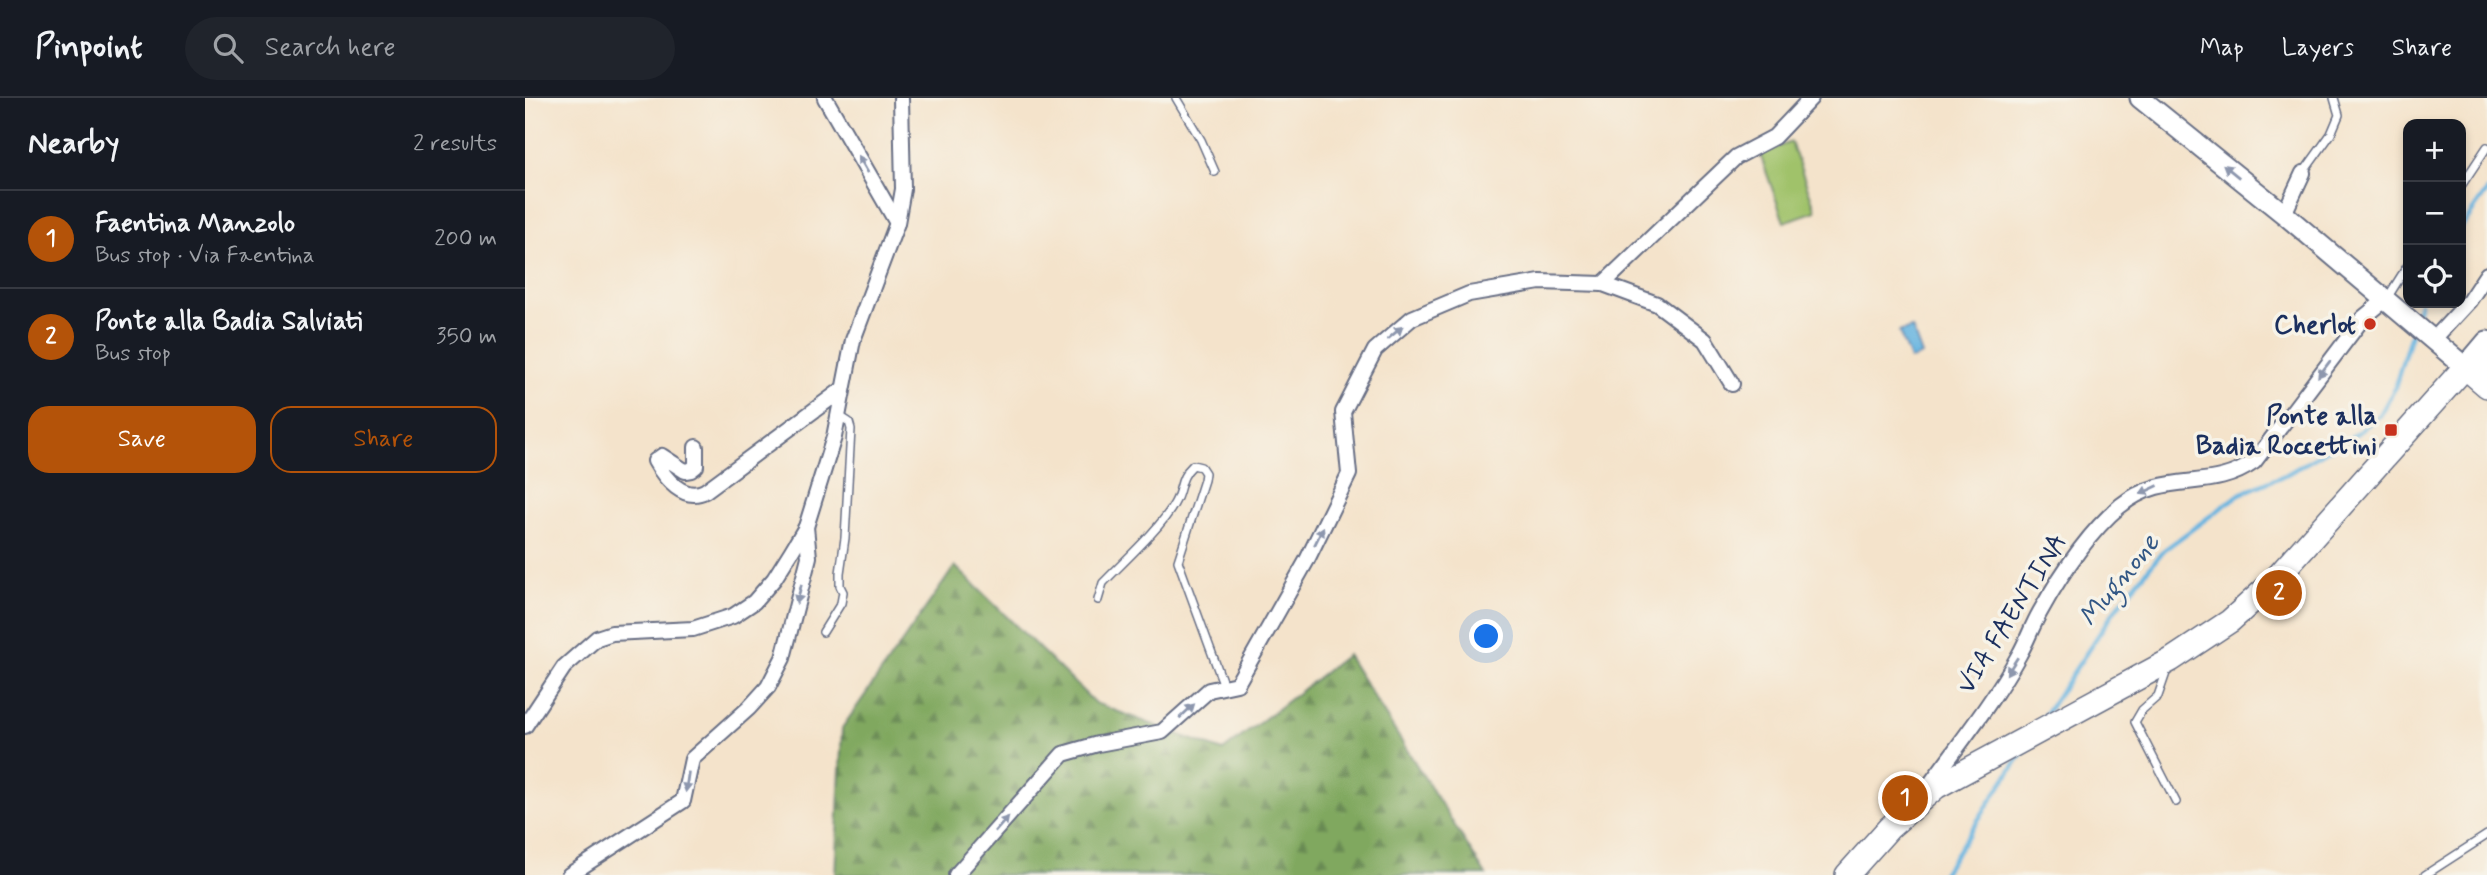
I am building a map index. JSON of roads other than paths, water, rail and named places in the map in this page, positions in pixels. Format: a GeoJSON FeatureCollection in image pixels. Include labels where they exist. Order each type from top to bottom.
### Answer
{"type":"FeatureCollection","features":[{"type":"Feature","properties":{"kind":"main road"},"geometry":{"type":"LineString","coordinates":[[2487,351],[2476,368],[2487,386]]}},
{"type":"Feature","properties":{"kind":"main road","name":"VIA FAENTINA"},"geometry":{"type":"LineString","coordinates":[[1847,875],[1889,828],[1936,787],[2171,660],[2230,621],[2271,584],[2476,368]]}},
{"type":"Feature","properties":{"kind":"street"},"geometry":{"type":"LineString","coordinates":[[825,98],[897,223]]}},
{"type":"Feature","properties":{"kind":"street"},"geometry":{"type":"LineString","coordinates":[[525,726],[564,667],[597,638],[612,633],[693,629],[733,616],[754,602],[774,579],[806,527],[834,437],[853,340],[897,223],[904,189],[901,98]]}},
{"type":"Feature","properties":{"kind":"street"},"geometry":{"type":"LineString","coordinates":[[1603,284],[1736,157],[1774,137],[1811,98]]}},
{"type":"Feature","properties":{"kind":"street"},"geometry":{"type":"LineString","coordinates":[[2140,98],[2284,214],[2431,338],[2476,368],[2487,341]]}},
{"type":"Feature","properties":{"kind":"street"},"geometry":{"type":"LineString","coordinates":[[2284,214],[2303,173]]}},
{"type":"Feature","properties":{"kind":"street"},"geometry":{"type":"LineString","coordinates":[[2431,338],[2469,300],[2487,274]]}},
{"type":"Feature","properties":{"kind":"street"},"geometry":{"type":"LineString","coordinates":[[956,875],[1063,754],[1161,732],[1209,690],[1237,684],[1307,560],[1349,474],[1343,412],[1375,350],[1412,318],[1469,295],[1539,282],[1603,284],[1657,304],[1705,340],[1732,384]]}},
{"type":"Feature","properties":{"kind":"street","name":"VIA FAENTINA"},"geometry":{"type":"LineString","coordinates":[[1919,801],[2019,656],[2056,585],[2101,526],[2120,506],[2144,490],[2183,481],[2221,478],[2239,473],[2254,462],[2363,318],[2387,302]]}},
{"type":"Feature","properties":{"kind":"street"},"geometry":{"type":"LineString","coordinates":[[696,447],[696,466],[691,470],[685,471],[662,456],[655,461],[676,487],[688,495],[699,495],[705,491],[842,389]]}},
{"type":"Feature","properties":{"kind":"street"},"geometry":{"type":"LineString","coordinates":[[569,875],[683,801],[692,759],[749,708],[768,687],[783,658],[809,557],[806,527]]}},
{"type":"Feature","properties":{"kind":"lane"},"geometry":{"type":"LineString","coordinates":[[1176,98],[1201,140],[1215,172]]}},
{"type":"Feature","properties":{"kind":"lane"},"geometry":{"type":"LineString","coordinates":[[2303,173],[2331,134],[2339,116],[2334,98]]}},
{"type":"Feature","properties":{"kind":"lane"},"geometry":{"type":"LineString","coordinates":[[2464,182],[2487,147]]}},
{"type":"Feature","properties":{"kind":"lane"},"geometry":{"type":"LineString","coordinates":[[2387,302],[2403,274]]}},
{"type":"Feature","properties":{"kind":"lane"},"geometry":{"type":"LineString","coordinates":[[823,632],[841,603],[843,592],[840,573],[845,546],[851,429],[849,422],[838,414]]}},
{"type":"Feature","properties":{"kind":"lane"},"geometry":{"type":"LineString","coordinates":[[1098,600],[1103,583],[1175,503],[1181,478],[1187,470],[1193,465],[1201,467],[1205,473],[1204,480],[1178,561],[1224,686]]}},
{"type":"Feature","properties":{"kind":"lane"},"geometry":{"type":"LineString","coordinates":[[2171,660],[2158,696],[2142,710],[2135,722],[2176,802]]}},
{"type":"Feature","properties":{"kind":"lane"},"geometry":{"type":"LineString","coordinates":[[2425,875],[2487,835]]}},
{"type":"Feature","properties":{"kind":"water"},"geometry":{"type":"Polygon","coordinates":[[[1912,328],[1922,355],[1910,360],[1899,332],[1912,328]]]}},
{"type":"Feature","properties":{"kind":"waterway","name":"Mugnone"},"geometry":{"type":"LineString","coordinates":[[2466,221],[2487,191]]}},
{"type":"Feature","properties":{"kind":"waterway","name":"Mugnone"},"geometry":{"type":"LineString","coordinates":[[2415,318],[2418,308]]}},
{"type":"Feature","properties":{"kind":"waterway","name":"Mugnone"},"geometry":{"type":"LineString","coordinates":[[2043,718],[2117,607],[2164,550],[2240,494],[2287,474],[2356,434],[2379,416],[2394,390],[2412,330]]}},
{"type":"Feature","properties":{"kind":"waterway","name":"Mugnone"},"geometry":{"type":"LineString","coordinates":[[1942,875],[2024,750]]}},
{"type":"Feature","properties":{"kind":"place","name":"Cherlot"},"geometry":{"type":"Point","coordinates":[2370,324]}},
{"type":"Feature","properties":{"kind":"place","name":"Ponte alla Badia Roccettini"},"geometry":{"type":"Point","coordinates":[2391,430]}},
{"type":"Feature","properties":{"kind":"place","name":"Ponte alla Badia Salviati"},"geometry":{"type":"Point","coordinates":[2279,593]}},
{"type":"Feature","properties":{"kind":"place","name":"Faentina Manzolo"},"geometry":{"type":"Point","coordinates":[1905,798]}}]}
